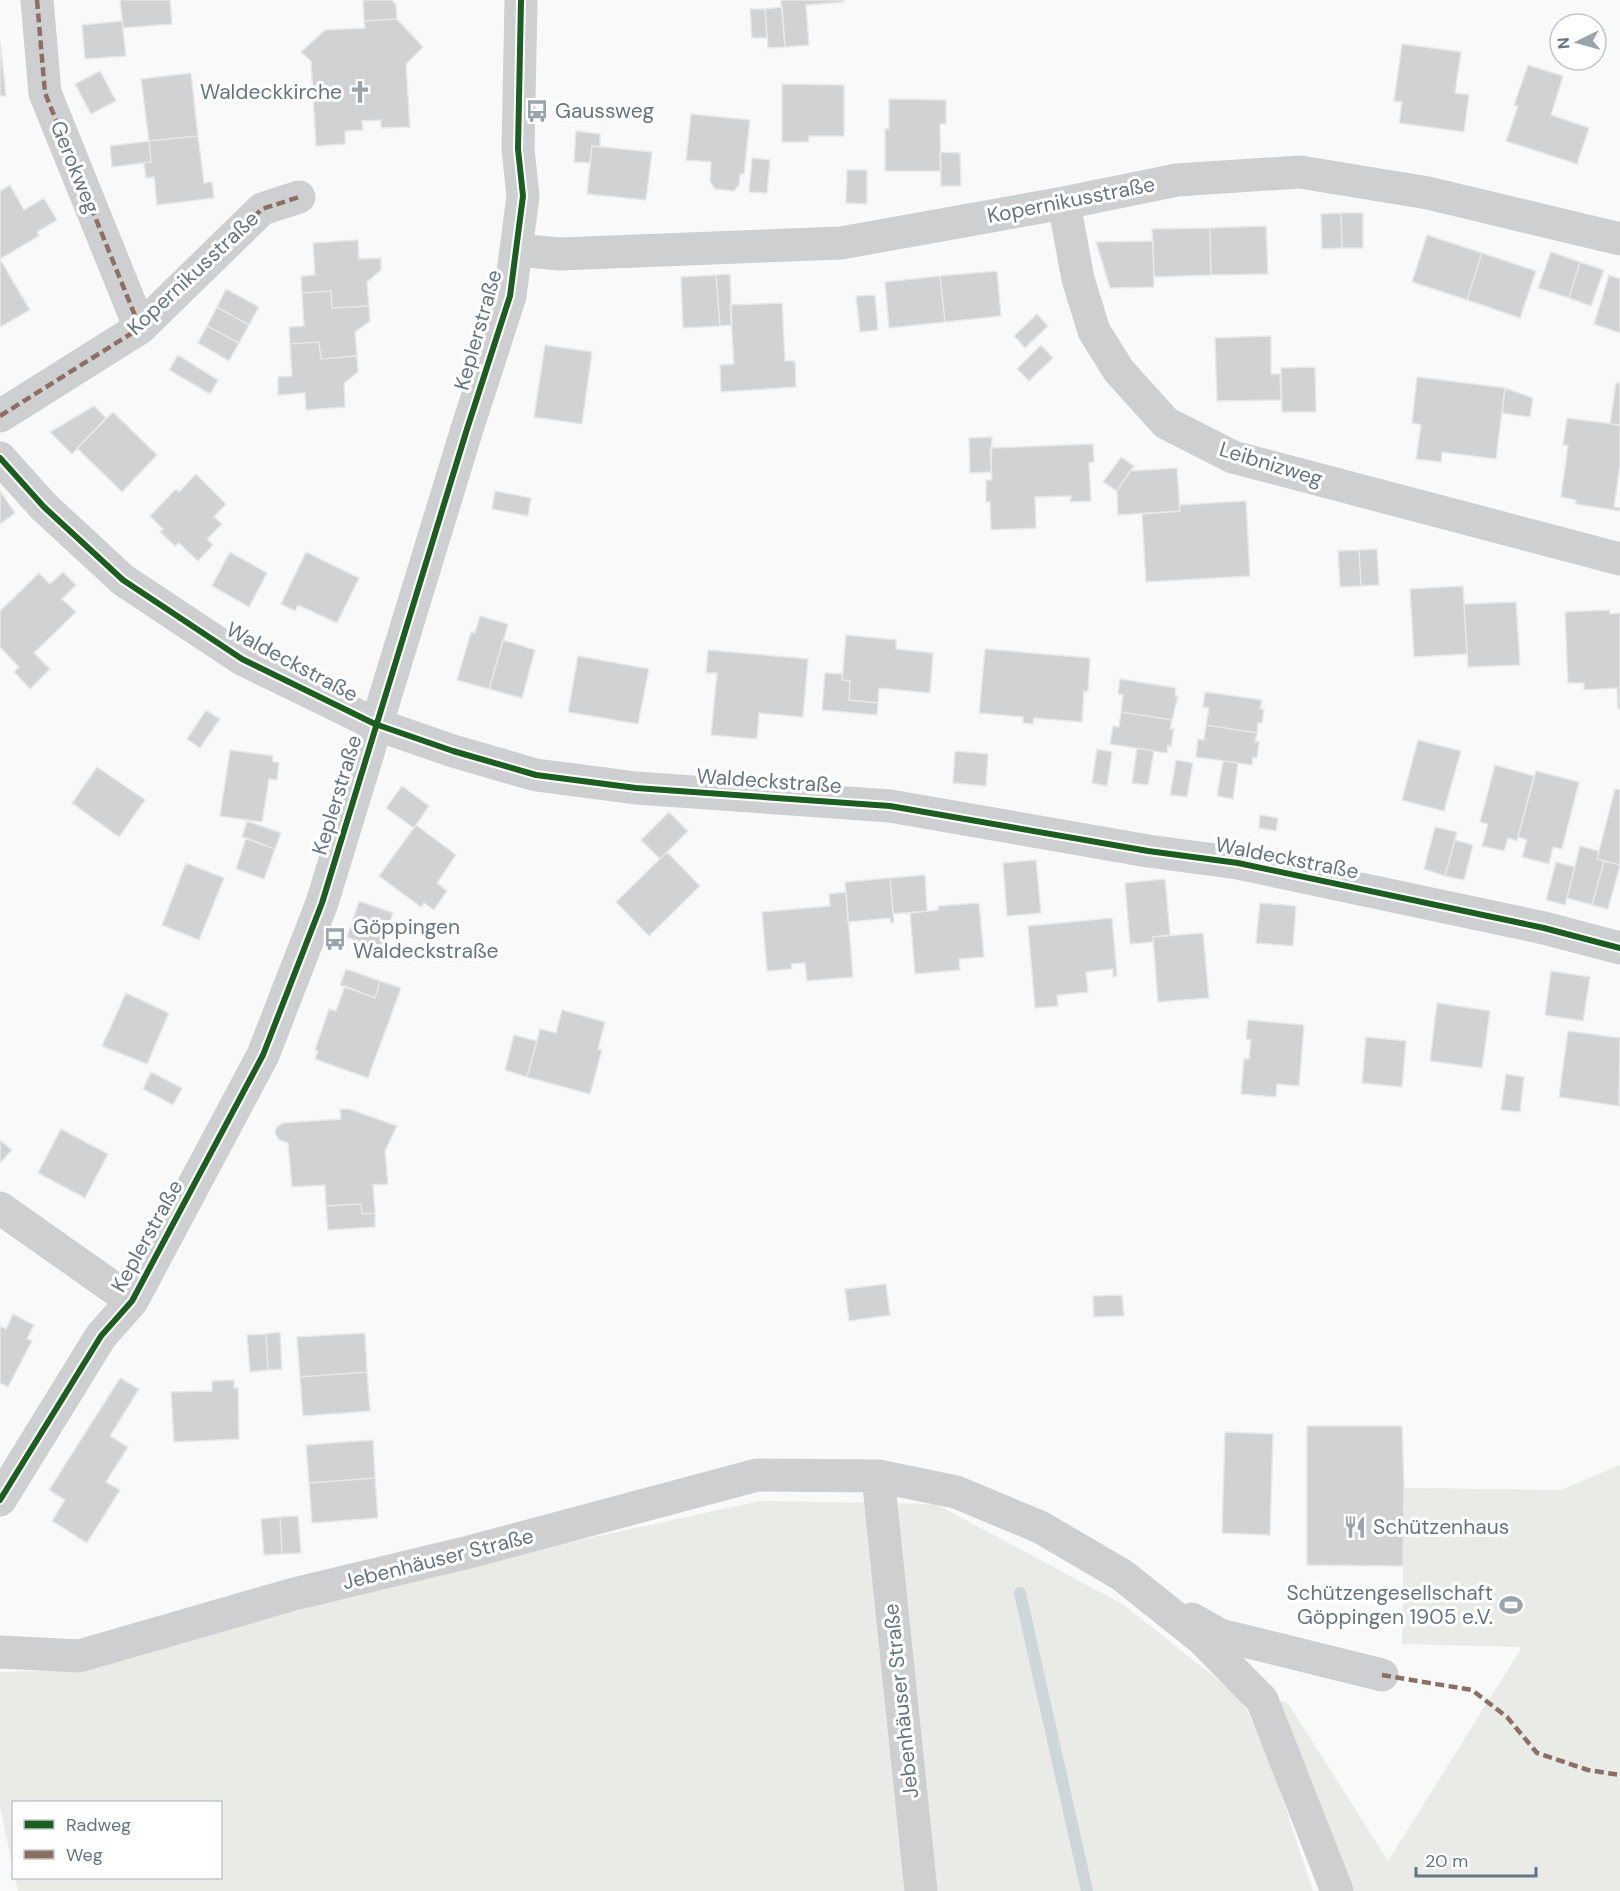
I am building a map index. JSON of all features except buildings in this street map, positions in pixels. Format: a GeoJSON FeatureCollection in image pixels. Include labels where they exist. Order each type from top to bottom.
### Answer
{"type":"FeatureCollection","features":[{"type":"Feature","properties":{"kind":"street","name":"Gerokweg"},"geometry":{"type":"LineString","coordinates":[[37,0],[45,93],[140,328]]}},
{"type":"Feature","properties":{"kind":"street","name":"Keplerstraße"},"geometry":{"type":"LineString","coordinates":[[0,1500],[102,1336],[132,1301],[263,1055],[322,903],[466,429],[510,296],[523,196],[518,149],[521,0]]}},
{"type":"Feature","properties":{"kind":"street","name":"Kopernikusstraße"},"geometry":{"type":"LineString","coordinates":[[517,250],[560,254],[841,243],[1177,180],[1300,172],[1428,193],[1620,239]]}},
{"type":"Feature","properties":{"kind":"street","name":"Kopernikusstraße"},"geometry":{"type":"LineString","coordinates":[[0,416],[140,328],[262,209],[299,197]]}},
{"type":"Feature","properties":{"kind":"street","name":"Leibnizweg"},"geometry":{"type":"LineString","coordinates":[[1064,203],[1078,279],[1094,332],[1119,371],[1166,423],[1233,457],[1620,560]]}},
{"type":"Feature","properties":{"kind":"street","name":"Waldeckstraße"},"geometry":{"type":"LineString","coordinates":[[0,458],[44,507],[123,580],[242,659],[375,724],[453,751],[536,776],[636,788],[890,806],[1148,851],[1238,863],[1544,928],[1620,948]]}},
{"type":"Feature","properties":{"kind":"street"},"geometry":{"type":"LineString","coordinates":[[0,1208],[132,1301]]}},
{"type":"Feature","properties":{"kind":"street","name":"Jebenhäuser Straße"},"geometry":{"type":"LineString","coordinates":[[0,1652],[79,1656],[294,1594],[469,1552],[757,1475],[878,1476],[956,1492],[1040,1527],[1122,1575],[1201,1638],[1262,1700],[1337,1891]]}},
{"type":"Feature","properties":{"kind":"street","name":"Jebenhäuser Straße"},"geometry":{"type":"LineString","coordinates":[[878,1476],[921,1891]]}},
{"type":"Feature","properties":{"kind":"street"},"geometry":{"type":"LineString","coordinates":[[1122,1575],[1220,1635],[1382,1675]]}},
{"type":"Feature","properties":{"kind":"shaded area"},"geometry":{"type":"Polygon","coordinates":[[[1620,1465],[1620,1891],[1348,1891],[1271,1698],[1288,1703],[1388,1861],[1522,1647],[1402,1644],[1404,1488],[1561,1490],[1620,1465]]]}},
{"type":"Feature","properties":{"kind":"shaded area"},"geometry":{"type":"Polygon","coordinates":[[[760,1501],[936,1504],[1124,1605],[1241,1698],[1269,1758],[1313,1891],[18,1891],[15,1879],[222,1879],[222,1801],[12,1801],[12,1864],[0,1807],[0,1672],[84,1670],[437,1571],[760,1501]]]}},
{"type":"Feature","properties":{"kind":"waterway"},"geometry":{"type":"LineString","coordinates":[[1020,1593],[1087,1891]]}},
{"type":"Feature","properties":{"kind":"marked path"},"geometry":{"type":"LineString","coordinates":[[37,0],[45,93],[140,328]]}},
{"type":"Feature","properties":{"kind":"marked path"},"geometry":{"type":"LineString","coordinates":[[0,416],[140,328],[262,209],[299,197]]}},
{"type":"Feature","properties":{"kind":"marked path"},"geometry":{"type":"LineString","coordinates":[[1382,1675],[1472,1690],[1507,1717],[1537,1753],[1588,1770],[1620,1775]]}},
{"type":"Feature","properties":{"kind":"cycle path"},"geometry":{"type":"LineString","coordinates":[[0,1500],[101,1336],[132,1301],[263,1055],[322,903],[510,296],[523,196],[518,149],[521,0]]}},
{"type":"Feature","properties":{"kind":"cycle path"},"geometry":{"type":"LineString","coordinates":[[0,458],[44,507],[123,580],[242,659],[375,724],[453,751],[536,775],[636,788],[890,806],[1148,851],[1238,863],[1544,928],[1620,948]]}},
{"type":"Feature","properties":{"kind":"place","name":"Waldeckkirche"},"geometry":{"type":"Point","coordinates":[360,92]}},
{"type":"Feature","properties":{"kind":"place","name":"Gaussweg"},"geometry":{"type":"Point","coordinates":[537,111]}},
{"type":"Feature","properties":{"kind":"place","name":"Göppingen Waldeckstraße"},"geometry":{"type":"Point","coordinates":[335,939]}},
{"type":"Feature","properties":{"kind":"place","name":"Schützenhaus"},"geometry":{"type":"Point","coordinates":[1355,1527]}},
{"type":"Feature","properties":{"kind":"place","name":"Schützengesellschaft Göppingen 1905 e.V."},"geometry":{"type":"Point","coordinates":[1511,1605]}}]}
